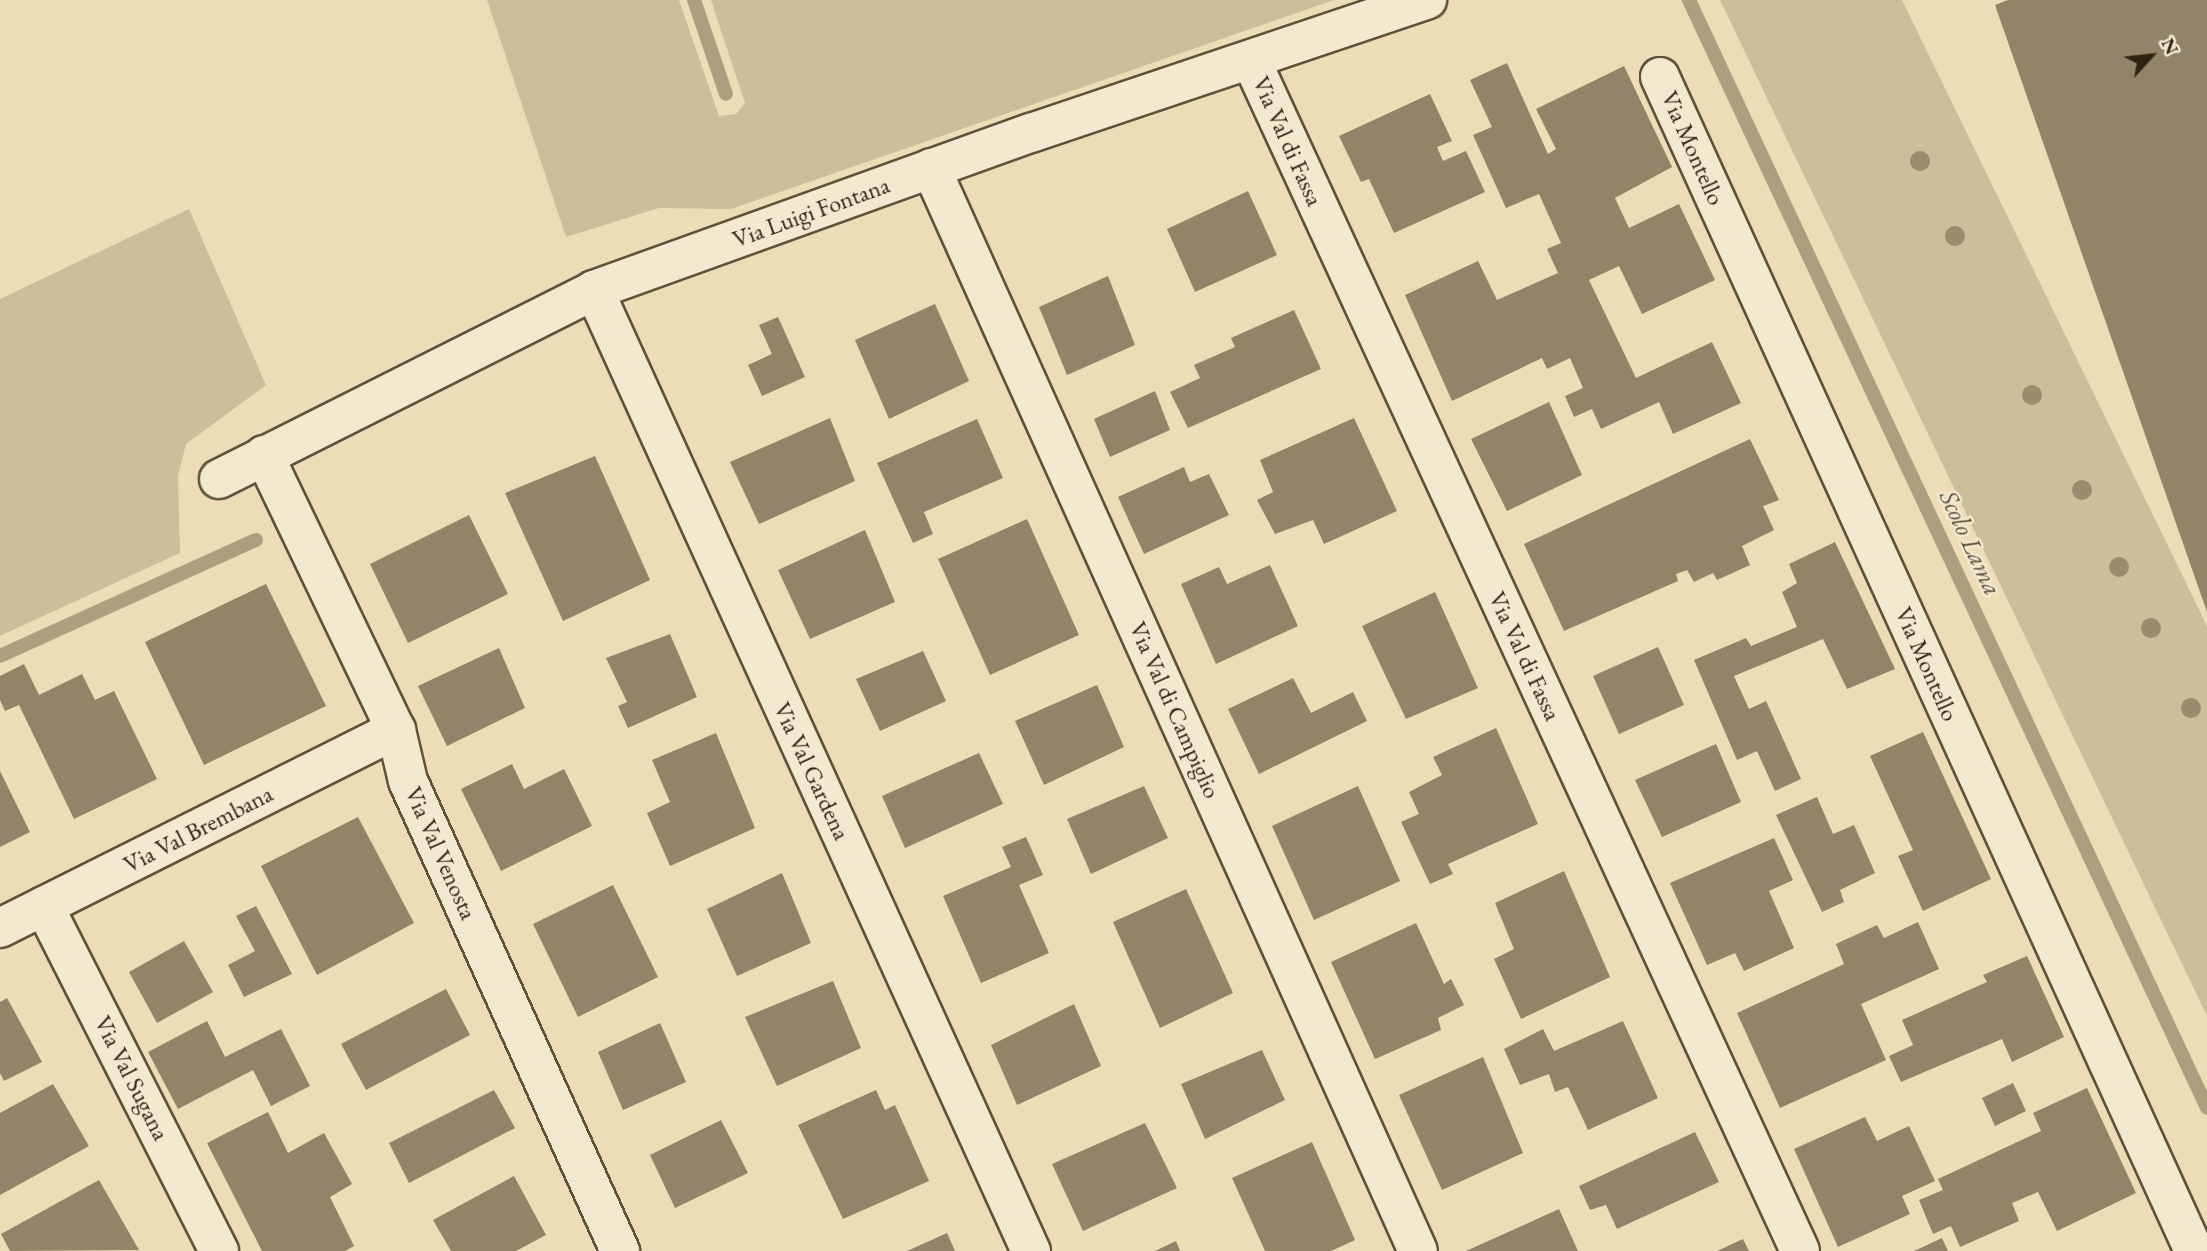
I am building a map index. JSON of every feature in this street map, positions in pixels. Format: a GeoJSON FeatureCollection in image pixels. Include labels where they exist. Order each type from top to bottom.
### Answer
{"type":"FeatureCollection","features":[{"type":"Feature","properties":{"kind":"street","name":"Via Luigi Fontana"},"geometry":{"type":"LineString","coordinates":[[219,479],[594,290],[931,168],[1427,0]]}},
{"type":"Feature","properties":{"kind":"street","name":"Via Val di Fassa"},"geometry":{"type":"LineString","coordinates":[[1251,60],[1800,1251]]}},
{"type":"Feature","properties":{"kind":"street","name":"Via Montello"},"geometry":{"type":"LineString","coordinates":[[1660,77],[2194,1251]]}},
{"type":"Feature","properties":{"kind":"street","name":"Via Val di Campiglio"},"geometry":{"type":"LineString","coordinates":[[931,168],[1418,1251]]}},
{"type":"Feature","properties":{"kind":"street","name":"Via Val Gardena"},"geometry":{"type":"LineString","coordinates":[[594,290],[1031,1251]]}},
{"type":"Feature","properties":{"kind":"street","name":"Via Val Venosta"},"geometry":{"type":"LineString","coordinates":[[264,456],[396,730],[408,780],[620,1251]]}},
{"type":"Feature","properties":{"kind":"street","name":"Via Val Brembana"},"geometry":{"type":"LineString","coordinates":[[0,928],[396,730]]}},
{"type":"Feature","properties":{"kind":"street","name":"Via Val Sugana"},"geometry":{"type":"LineString","coordinates":[[44,905],[219,1251]]}},
{"type":"Feature","properties":{"kind":"shaded area"},"geometry":{"type":"Polygon","coordinates":[[[487,0],[679,0],[719,116],[736,114],[745,103],[711,0],[1334,0],[731,209],[659,208],[566,237],[487,0]]]}},
{"type":"Feature","properties":{"kind":"shaded area"},"geometry":{"type":"Polygon","coordinates":[[[1720,0],[1902,0],[2207,626],[2207,1016],[1720,0]]]}},
{"type":"Feature","properties":{"kind":"shaded area"},"geometry":{"type":"Polygon","coordinates":[[[189,209],[266,385],[186,444],[178,476],[180,553],[0,636],[0,299],[189,209]]]}},
{"type":"Feature","properties":{"kind":"building"},"geometry":{"type":"Polygon","coordinates":[[[2008,0],[2207,0],[2207,612],[1995,5],[2008,0]]]}},
{"type":"Feature","properties":{"kind":"building"},"geometry":{"type":"Polygon","coordinates":[[[1507,63],[1548,154],[1556,149],[1536,109],[1624,66],[1672,167],[1615,198],[1629,228],[1679,204],[1715,280],[1642,314],[1619,266],[1589,280],[1636,378],[1712,342],[1741,403],[1673,434],[1659,402],[1601,429],[1592,409],[1574,417],[1565,396],[1583,388],[1570,358],[1547,369],[1542,358],[1452,401],[1405,295],[1478,261],[1497,300],[1558,273],[1547,249],[1561,243],[1539,194],[1506,208],[1473,135],[1492,127],[1470,80],[1507,63]]]}},
{"type":"Feature","properties":{"kind":"building"},"geometry":{"type":"Polygon","coordinates":[[[1430,94],[1452,141],[1437,147],[1443,161],[1466,151],[1485,192],[1394,233],[1369,179],[1361,182],[1339,136],[1430,94]]]}},
{"type":"Feature","properties":{"kind":"building"},"geometry":{"type":"Polygon","coordinates":[[[1248,191],[1277,255],[1195,292],[1167,229],[1248,191]]]}},
{"type":"Feature","properties":{"kind":"building"},"geometry":{"type":"Polygon","coordinates":[[[1108,276],[1135,345],[1067,375],[1039,307],[1108,276]]]}},
{"type":"Feature","properties":{"kind":"building"},"geometry":{"type":"Polygon","coordinates":[[[935,304],[969,381],[889,419],[855,340],[935,304]]]}},
{"type":"Feature","properties":{"kind":"building"},"geometry":{"type":"Polygon","coordinates":[[[1294,310],[1321,369],[1188,428],[1170,392],[1200,378],[1194,365],[1235,347],[1231,338],[1294,310]]]}},
{"type":"Feature","properties":{"kind":"building"},"geometry":{"type":"Polygon","coordinates":[[[778,317],[805,377],[762,396],[748,365],[772,354],[759,325],[778,317]]]}},
{"type":"Feature","properties":{"kind":"building"},"geometry":{"type":"Polygon","coordinates":[[[1155,391],[1170,430],[1110,457],[1094,419],[1155,391]]]}},
{"type":"Feature","properties":{"kind":"building"},"geometry":{"type":"Polygon","coordinates":[[[1549,402],[1582,475],[1507,511],[1471,439],[1549,402]]]}},
{"type":"Feature","properties":{"kind":"building"},"geometry":{"type":"Polygon","coordinates":[[[830,418],[855,481],[759,524],[730,462],[830,418]]]}},
{"type":"Feature","properties":{"kind":"building"},"geometry":{"type":"Polygon","coordinates":[[[1354,418],[1397,511],[1324,544],[1313,520],[1275,534],[1257,500],[1273,492],[1260,460],[1354,418]]]}},
{"type":"Feature","properties":{"kind":"building"},"geometry":{"type":"Polygon","coordinates":[[[977,419],[1003,478],[924,512],[933,534],[913,543],[877,463],[977,419]]]}},
{"type":"Feature","properties":{"kind":"building"},"geometry":{"type":"Polygon","coordinates":[[[1750,439],[1779,500],[1763,506],[1774,530],[1742,546],[1750,565],[1717,580],[1713,573],[1694,582],[1687,570],[1676,574],[1678,581],[1564,631],[1524,544],[1750,439]]]}},
{"type":"Feature","properties":{"kind":"building"},"geometry":{"type":"Polygon","coordinates":[[[595,456],[650,580],[563,621],[505,493],[595,456]]]}},
{"type":"Feature","properties":{"kind":"building"},"geometry":{"type":"Polygon","coordinates":[[[1184,467],[1190,482],[1209,474],[1229,515],[1144,554],[1118,497],[1184,467]]]}},
{"type":"Feature","properties":{"kind":"building"},"geometry":{"type":"Polygon","coordinates":[[[469,515],[508,594],[408,643],[370,564],[469,515]]]}},
{"type":"Feature","properties":{"kind":"building"},"geometry":{"type":"Polygon","coordinates":[[[1027,519],[1079,635],[990,675],[938,559],[1027,519]]]}},
{"type":"Feature","properties":{"kind":"building"},"geometry":{"type":"Polygon","coordinates":[[[865,530],[895,602],[810,639],[778,570],[865,530]]]}},
{"type":"Feature","properties":{"kind":"building"},"geometry":{"type":"Polygon","coordinates":[[[1835,542],[1895,669],[1847,689],[1823,639],[1734,676],[1749,709],[1766,701],[1801,779],[1775,791],[1757,751],[1737,760],[1694,660],[1746,638],[1751,646],[1797,627],[1782,592],[1797,583],[1789,564],[1835,542]]]}},
{"type":"Feature","properties":{"kind":"building"},"geometry":{"type":"Polygon","coordinates":[[[1270,565],[1298,626],[1216,664],[1181,584],[1219,567],[1227,584],[1270,565]]]}},
{"type":"Feature","properties":{"kind":"building"},"geometry":{"type":"Polygon","coordinates":[[[266,584],[326,706],[204,765],[145,642],[266,584]]]}},
{"type":"Feature","properties":{"kind":"building"},"geometry":{"type":"Polygon","coordinates":[[[1435,592],[1478,688],[1406,719],[1362,626],[1435,592]]]}},
{"type":"Feature","properties":{"kind":"building"},"geometry":{"type":"Polygon","coordinates":[[[670,634],[697,697],[628,728],[618,706],[627,702],[606,658],[670,634]]]}},
{"type":"Feature","properties":{"kind":"building"},"geometry":{"type":"Polygon","coordinates":[[[1658,647],[1684,705],[1619,734],[1593,676],[1658,647]]]}},
{"type":"Feature","properties":{"kind":"building"},"geometry":{"type":"Polygon","coordinates":[[[499,648],[525,708],[447,746],[418,686],[499,648]]]}},
{"type":"Feature","properties":{"kind":"building"},"geometry":{"type":"Polygon","coordinates":[[[923,651],[946,701],[880,731],[856,679],[923,651]]]}},
{"type":"Feature","properties":{"kind":"building"},"geometry":{"type":"Polygon","coordinates":[[[24,664],[39,695],[82,674],[95,700],[114,691],[157,779],[74,819],[19,705],[5,711],[0,700],[0,676],[24,664]]]}},
{"type":"Feature","properties":{"kind":"building"},"geometry":{"type":"Polygon","coordinates":[[[1293,678],[1311,713],[1353,692],[1367,721],[1259,774],[1228,709],[1293,678]]]}},
{"type":"Feature","properties":{"kind":"building"},"geometry":{"type":"Polygon","coordinates":[[[1097,685],[1124,747],[1044,785],[1015,721],[1097,685]]]}},
{"type":"Feature","properties":{"kind":"building"},"geometry":{"type":"Polygon","coordinates":[[[1496,728],[1538,824],[1448,864],[1453,874],[1430,884],[1401,822],[1419,814],[1409,792],[1442,775],[1433,757],[1496,728]]]}},
{"type":"Feature","properties":{"kind":"building"},"geometry":{"type":"Polygon","coordinates":[[[1923,732],[1991,879],[1923,911],[1898,856],[1913,850],[1870,756],[1923,732]]]}},
{"type":"Feature","properties":{"kind":"building"},"geometry":{"type":"Polygon","coordinates":[[[716,733],[755,828],[670,866],[647,813],[670,802],[652,760],[716,733]]]}},
{"type":"Feature","properties":{"kind":"building"},"geometry":{"type":"Polygon","coordinates":[[[1716,744],[1741,802],[1662,837],[1635,780],[1716,744]]]}},
{"type":"Feature","properties":{"kind":"building"},"geometry":{"type":"Polygon","coordinates":[[[979,753],[1003,804],[905,848],[882,796],[979,753]]]}},
{"type":"Feature","properties":{"kind":"building"},"geometry":{"type":"Polygon","coordinates":[[[512,764],[524,789],[564,769],[592,826],[501,871],[461,789],[512,764]]]}},
{"type":"Feature","properties":{"kind":"building"},"geometry":{"type":"Polygon","coordinates":[[[0,771],[30,832],[0,847],[0,771]]]}},
{"type":"Feature","properties":{"kind":"building"},"geometry":{"type":"Polygon","coordinates":[[[1144,786],[1168,838],[1091,874],[1067,819],[1144,786]]]}},
{"type":"Feature","properties":{"kind":"building"},"geometry":{"type":"Polygon","coordinates":[[[1358,786],[1400,881],[1314,920],[1272,826],[1358,786]]]}},
{"type":"Feature","properties":{"kind":"building"},"geometry":{"type":"Polygon","coordinates":[[[1817,797],[1833,834],[1854,825],[1875,873],[1840,890],[1844,902],[1822,912],[1776,815],[1817,797]]]}},
{"type":"Feature","properties":{"kind":"building"},"geometry":{"type":"Polygon","coordinates":[[[358,817],[414,923],[317,975],[261,866],[358,817]]]}},
{"type":"Feature","properties":{"kind":"building"},"geometry":{"type":"Polygon","coordinates":[[[1026,837],[1043,875],[1019,885],[1049,953],[981,983],[943,896],[1011,867],[1002,847],[1026,837]]]}},
{"type":"Feature","properties":{"kind":"building"},"geometry":{"type":"Polygon","coordinates":[[[1774,838],[1793,880],[1769,891],[1794,948],[1744,971],[1735,953],[1707,965],[1670,883],[1774,838]]]}},
{"type":"Feature","properties":{"kind":"building"},"geometry":{"type":"Polygon","coordinates":[[[1564,871],[1610,977],[1521,1019],[1494,959],[1514,949],[1495,903],[1564,871]]]}},
{"type":"Feature","properties":{"kind":"building"},"geometry":{"type":"Polygon","coordinates":[[[782,873],[811,943],[737,976],[707,909],[782,873]]]}},
{"type":"Feature","properties":{"kind":"building"},"geometry":{"type":"Polygon","coordinates":[[[613,885],[658,977],[578,1017],[533,924],[613,885]]]}},
{"type":"Feature","properties":{"kind":"building"},"geometry":{"type":"Polygon","coordinates":[[[1186,889],[1233,993],[1160,1028],[1113,922],[1186,889]]]}},
{"type":"Feature","properties":{"kind":"building"},"geometry":{"type":"Polygon","coordinates":[[[256,906],[292,974],[244,997],[228,965],[255,951],[236,916],[256,906]]]}},
{"type":"Feature","properties":{"kind":"building"},"geometry":{"type":"Polygon","coordinates":[[[1918,922],[1939,969],[1861,1004],[1886,1060],[1780,1108],[1737,1013],[1844,964],[1836,944],[1877,925],[1884,938],[1918,922]]]}},
{"type":"Feature","properties":{"kind":"building"},"geometry":{"type":"Polygon","coordinates":[[[1416,923],[1444,984],[1451,979],[1464,1005],[1438,1018],[1441,1030],[1375,1059],[1331,962],[1416,923]]]}},
{"type":"Feature","properties":{"kind":"building"},"geometry":{"type":"Polygon","coordinates":[[[184,941],[213,992],[157,1023],[129,972],[184,941]]]}},
{"type":"Feature","properties":{"kind":"building"},"geometry":{"type":"Polygon","coordinates":[[[2027,956],[2064,1037],[2012,1062],[2002,1039],[1901,1082],[1889,1056],[1913,1045],[1902,1020],[1987,982],[1983,975],[2027,956]]]}},
{"type":"Feature","properties":{"kind":"building"},"geometry":{"type":"Polygon","coordinates":[[[833,981],[861,1048],[777,1086],[745,1017],[833,981]]]}},
{"type":"Feature","properties":{"kind":"building"},"geometry":{"type":"Polygon","coordinates":[[[446,989],[470,1035],[366,1090],[341,1044],[446,989]]]}},
{"type":"Feature","properties":{"kind":"building"},"geometry":{"type":"Polygon","coordinates":[[[7,998],[42,1062],[4,1081],[0,1073],[0,1002],[7,998]]]}},
{"type":"Feature","properties":{"kind":"building"},"geometry":{"type":"Polygon","coordinates":[[[1074,1004],[1101,1066],[1017,1105],[991,1045],[1074,1004]]]}},
{"type":"Feature","properties":{"kind":"building"},"geometry":{"type":"Polygon","coordinates":[[[207,1021],[225,1057],[281,1029],[310,1086],[271,1106],[253,1070],[178,1109],[148,1052],[207,1021]]]}},
{"type":"Feature","properties":{"kind":"building"},"geometry":{"type":"Polygon","coordinates":[[[1623,1021],[1658,1098],[1588,1130],[1568,1087],[1555,1092],[1549,1074],[1520,1085],[1504,1049],[1543,1029],[1554,1051],[1623,1021]]]}},
{"type":"Feature","properties":{"kind":"building"},"geometry":{"type":"Polygon","coordinates":[[[660,1023],[686,1082],[623,1110],[598,1052],[660,1023]]]}},
{"type":"Feature","properties":{"kind":"building"},"geometry":{"type":"Polygon","coordinates":[[[1262,1050],[1285,1100],[1205,1139],[1181,1084],[1262,1050]]]}},
{"type":"Feature","properties":{"kind":"building"},"geometry":{"type":"Polygon","coordinates":[[[1483,1057],[1523,1153],[1442,1190],[1399,1095],[1483,1057]]]}},
{"type":"Feature","properties":{"kind":"building"},"geometry":{"type":"Polygon","coordinates":[[[2013,1083],[2026,1111],[1995,1126],[1982,1098],[2013,1083]]]}},
{"type":"Feature","properties":{"kind":"building"},"geometry":{"type":"Polygon","coordinates":[[[53,1084],[89,1146],[0,1195],[0,1113],[53,1084]]]}},
{"type":"Feature","properties":{"kind":"building"},"geometry":{"type":"Polygon","coordinates":[[[2087,1088],[2136,1193],[2057,1231],[2038,1192],[2012,1203],[2019,1221],[1960,1247],[1951,1226],[1933,1234],[1919,1200],[1943,1190],[1938,1179],[2041,1131],[2033,1113],[2087,1088]]]}},
{"type":"Feature","properties":{"kind":"building"},"geometry":{"type":"Polygon","coordinates":[[[494,1090],[515,1128],[409,1183],[389,1143],[494,1090]]]}},
{"type":"Feature","properties":{"kind":"building"},"geometry":{"type":"Polygon","coordinates":[[[876,1090],[885,1110],[895,1105],[929,1181],[843,1219],[798,1125],[876,1090]]]}},
{"type":"Feature","properties":{"kind":"building"},"geometry":{"type":"Polygon","coordinates":[[[268,1112],[288,1153],[324,1133],[352,1184],[330,1197],[354,1246],[345,1251],[262,1251],[207,1143],[268,1112]]]}},
{"type":"Feature","properties":{"kind":"building"},"geometry":{"type":"Polygon","coordinates":[[[1865,1117],[1877,1141],[1909,1126],[1935,1181],[1902,1196],[1910,1214],[1838,1247],[1794,1149],[1865,1117]]]}},
{"type":"Feature","properties":{"kind":"building"},"geometry":{"type":"Polygon","coordinates":[[[721,1120],[748,1173],[675,1208],[650,1155],[721,1120]]]}},
{"type":"Feature","properties":{"kind":"building"},"geometry":{"type":"Polygon","coordinates":[[[1145,1123],[1177,1188],[1083,1231],[1052,1164],[1145,1123]]]}},
{"type":"Feature","properties":{"kind":"building"},"geometry":{"type":"Polygon","coordinates":[[[1695,1132],[1719,1182],[1617,1229],[1606,1205],[1590,1210],[1579,1186],[1695,1132]]]}},
{"type":"Feature","properties":{"kind":"building"},"geometry":{"type":"Polygon","coordinates":[[[1312,1142],[1355,1240],[1331,1251],[1265,1251],[1232,1178],[1312,1142]]]}},
{"type":"Feature","properties":{"kind":"building"},"geometry":{"type":"Polygon","coordinates":[[[514,1176],[546,1235],[516,1251],[451,1251],[433,1220],[514,1176]]]}},
{"type":"Feature","properties":{"kind":"building"},"geometry":{"type":"Polygon","coordinates":[[[99,1180],[139,1250],[10,1251],[1,1234],[99,1180]]]}},
{"type":"Feature","properties":{"kind":"building"},"geometry":{"type":"Polygon","coordinates":[[[1559,1209],[1578,1251],[1466,1251],[1526,1224],[1559,1209]]]}},
{"type":"Feature","properties":{"kind":"building"},"geometry":{"type":"Polygon","coordinates":[[[947,1233],[955,1251],[907,1251],[947,1233]]]}},
{"type":"Feature","properties":{"kind":"building"},"geometry":{"type":"Polygon","coordinates":[[[1942,1238],[1948,1251],[1914,1251],[1942,1238]]]}},
{"type":"Feature","properties":{"kind":"building"},"geometry":{"type":"Polygon","coordinates":[[[1743,1239],[1749,1251],[1717,1251],[1743,1239]]]}},
{"type":"Feature","properties":{"kind":"building"},"geometry":{"type":"Polygon","coordinates":[[[1176,1241],[1180,1251],[1155,1251],[1176,1241]]]}},
{"type":"Feature","properties":{"kind":"waterway"},"geometry":{"type":"LineString","coordinates":[[694,0],[726,94]]}},
{"type":"Feature","properties":{"kind":"waterway","name":"Scolo Lama"},"geometry":{"type":"LineString","coordinates":[[1689,0],[2207,1108]]}},
{"type":"Feature","properties":{"kind":"waterway"},"geometry":{"type":"LineString","coordinates":[[0,656],[256,540]]}}]}
